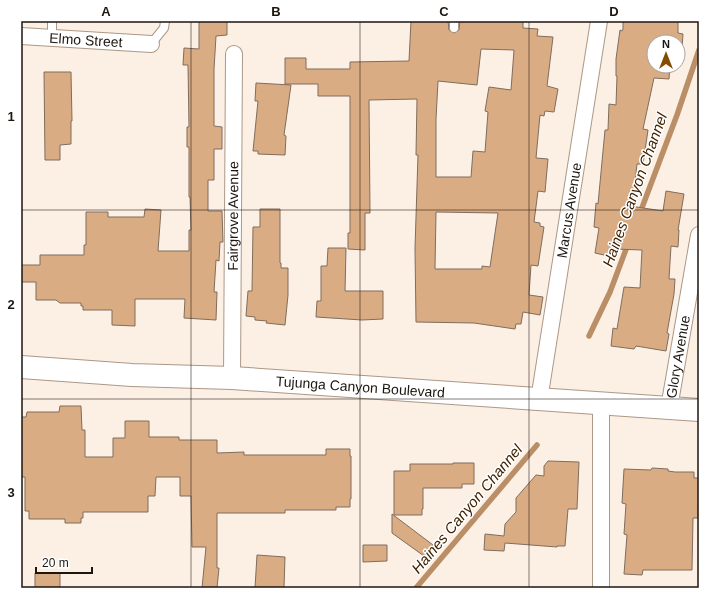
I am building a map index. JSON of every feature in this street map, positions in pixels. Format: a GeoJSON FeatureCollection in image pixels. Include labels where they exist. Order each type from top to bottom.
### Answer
{"type":"FeatureCollection","features":[{"type":"Feature","properties":{"kind":"main road","name":"Tujunga Canyon Boulevard"},"geometry":{"type":"LineString","coordinates":[[21,367],[132,375],[232,378],[699,410]]}},
{"type":"Feature","properties":{"kind":"street","name":"Marcus Avenue"},"geometry":{"type":"LineString","coordinates":[[539,400],[599,21]]}},
{"type":"Feature","properties":{"kind":"street","name":"Elmo Street"},"geometry":{"type":"LineString","coordinates":[[21,36],[151,44]]}},
{"type":"Feature","properties":{"kind":"street","name":"Fairgrove Avenue"},"geometry":{"type":"LineString","coordinates":[[232,378],[234,54]]}},
{"type":"Feature","properties":{"kind":"street","name":"Glory Avenue"},"geometry":{"type":"LineString","coordinates":[[669,408],[699,235]]}},
{"type":"Feature","properties":{"kind":"street"},"geometry":{"type":"LineString","coordinates":[[601,403],[601,588]]}},
{"type":"Feature","properties":{"kind":"lane"},"geometry":{"type":"LineString","coordinates":[[52,21],[52,38]]}},
{"type":"Feature","properties":{"kind":"lane"},"geometry":{"type":"LineString","coordinates":[[151,44],[164,28],[165,21]]}},
{"type":"Feature","properties":{"kind":"building"},"geometry":{"type":"Polygon","coordinates":[[[199,21],[227,21],[227,35],[216,36],[214,69],[214,126],[222,127],[222,149],[214,149],[214,180],[208,180],[208,211],[222,211],[223,242],[220,242],[219,261],[216,260],[214,292],[217,292],[216,320],[184,318],[185,299],[135,299],[135,326],[112,325],[112,310],[83,310],[81,303],[60,303],[56,300],[36,300],[36,282],[21,282],[21,265],[40,265],[40,255],[84,255],[84,245],[86,245],[86,212],[108,212],[108,217],[144,217],[145,209],[161,210],[158,251],[189,251],[189,230],[191,230],[189,197],[189,147],[187,147],[187,127],[189,127],[188,65],[183,65],[184,48],[199,49],[199,21]]]}},
{"type":"Feature","properties":{"kind":"building"},"geometry":{"type":"Polygon","coordinates":[[[411,21],[448,21],[449,30],[454,33],[459,30],[460,21],[523,21],[523,28],[538,29],[537,36],[553,37],[547,86],[558,89],[554,112],[545,111],[544,116],[540,115],[536,158],[548,159],[545,192],[538,191],[534,222],[540,223],[540,226],[544,227],[538,266],[531,265],[529,295],[543,297],[540,315],[523,312],[521,324],[516,324],[515,329],[474,323],[416,322],[415,248],[418,155],[416,155],[417,99],[369,100],[370,213],[365,213],[365,250],[348,249],[348,233],[350,233],[350,96],[318,96],[318,84],[285,84],[285,58],[306,58],[306,69],[350,69],[350,62],[409,61],[411,21]],[[481,49],[477,85],[438,81],[436,119],[436,177],[471,177],[473,151],[485,152],[488,112],[485,111],[489,87],[511,90],[514,50],[481,49]],[[436,212],[435,269],[482,269],[482,266],[490,267],[498,213],[436,212]]]}},
{"type":"Feature","properties":{"kind":"building"},"geometry":{"type":"Polygon","coordinates":[[[623,21],[678,21],[678,33],[683,34],[646,34],[646,74],[669,74],[669,79],[654,78],[643,129],[648,130],[643,164],[637,164],[634,192],[630,206],[663,211],[666,191],[684,194],[678,230],[678,247],[671,246],[669,279],[675,279],[674,294],[667,333],[669,334],[666,351],[636,346],[634,349],[611,346],[613,328],[617,329],[624,287],[640,288],[642,250],[615,249],[613,257],[595,253],[599,228],[594,227],[596,203],[598,204],[605,130],[608,130],[609,104],[616,105],[616,59],[620,30],[622,31],[623,21]]]}},
{"type":"Feature","properties":{"kind":"building"},"geometry":{"type":"Polygon","coordinates":[[[44,72],[71,72],[71,144],[60,145],[60,160],[45,160],[44,72]]]}},
{"type":"Feature","properties":{"kind":"building"},"geometry":{"type":"Polygon","coordinates":[[[256,83],[291,85],[284,135],[286,136],[285,155],[258,154],[258,151],[253,151],[258,101],[255,101],[256,83]]]}},
{"type":"Feature","properties":{"kind":"building"},"geometry":{"type":"Polygon","coordinates":[[[260,209],[280,209],[280,263],[281,268],[288,268],[288,295],[285,325],[266,323],[267,321],[255,320],[255,317],[246,316],[248,291],[252,291],[253,227],[260,227],[260,209]]]}},
{"type":"Feature","properties":{"kind":"building"},"geometry":{"type":"Polygon","coordinates":[[[328,248],[346,248],[345,291],[383,291],[383,319],[362,320],[316,317],[317,301],[321,301],[321,266],[327,266],[328,248]]]}},
{"type":"Feature","properties":{"kind":"building"},"geometry":{"type":"Polygon","coordinates":[[[60,406],[81,406],[82,430],[85,430],[85,457],[113,457],[113,438],[125,438],[125,421],[149,421],[149,437],[179,437],[179,440],[217,440],[217,453],[244,452],[244,455],[326,455],[326,449],[350,449],[350,507],[336,507],[336,510],[285,510],[285,513],[217,513],[217,568],[219,568],[217,588],[202,588],[206,547],[192,547],[191,496],[180,496],[180,477],[156,477],[155,496],[148,496],[148,512],[83,512],[81,523],[65,523],[65,519],[29,519],[29,511],[25,511],[25,477],[21,477],[21,417],[26,417],[27,412],[59,412],[60,406]]]}},
{"type":"Feature","properties":{"kind":"building"},"geometry":{"type":"Polygon","coordinates":[[[548,461],[579,462],[577,509],[568,509],[565,546],[557,547],[505,543],[504,551],[484,550],[485,534],[504,536],[505,524],[516,512],[516,498],[536,475],[544,476],[544,466],[548,461]]]}},
{"type":"Feature","properties":{"kind":"building"},"geometry":{"type":"Polygon","coordinates":[[[474,463],[474,484],[462,484],[462,488],[423,488],[422,515],[394,515],[394,471],[410,471],[410,464],[474,463]]]}},
{"type":"Feature","properties":{"kind":"building"},"geometry":{"type":"Polygon","coordinates":[[[652,468],[668,469],[668,471],[675,472],[694,472],[694,478],[699,478],[698,518],[693,518],[692,570],[643,570],[642,575],[624,574],[627,535],[624,534],[626,504],[622,503],[624,469],[651,470],[652,468]]]}},
{"type":"Feature","properties":{"kind":"building"},"geometry":{"type":"Polygon","coordinates":[[[392,514],[433,545],[424,556],[392,533],[392,514]]]}},
{"type":"Feature","properties":{"kind":"building"},"geometry":{"type":"Polygon","coordinates":[[[363,545],[387,545],[387,561],[363,562],[363,545]]]}},
{"type":"Feature","properties":{"kind":"building"},"geometry":{"type":"Polygon","coordinates":[[[257,555],[285,557],[284,588],[255,588],[257,555]]]}},
{"type":"Feature","properties":{"kind":"building"},"geometry":{"type":"Polygon","coordinates":[[[35,573],[60,573],[60,588],[35,588],[35,573]]]}},
{"type":"Feature","properties":{"kind":"waterway","name":"Haines Canyon Channel"},"geometry":{"type":"LineString","coordinates":[[640,213],[677,115],[699,50]]}},
{"type":"Feature","properties":{"kind":"waterway","name":"Haines Canyon Channel"},"geometry":{"type":"LineString","coordinates":[[589,336],[610,292],[628,244]]}},
{"type":"Feature","properties":{"kind":"waterway","name":"Haines Canyon Channel"},"geometry":{"type":"LineString","coordinates":[[416,588],[537,445]]}}]}
